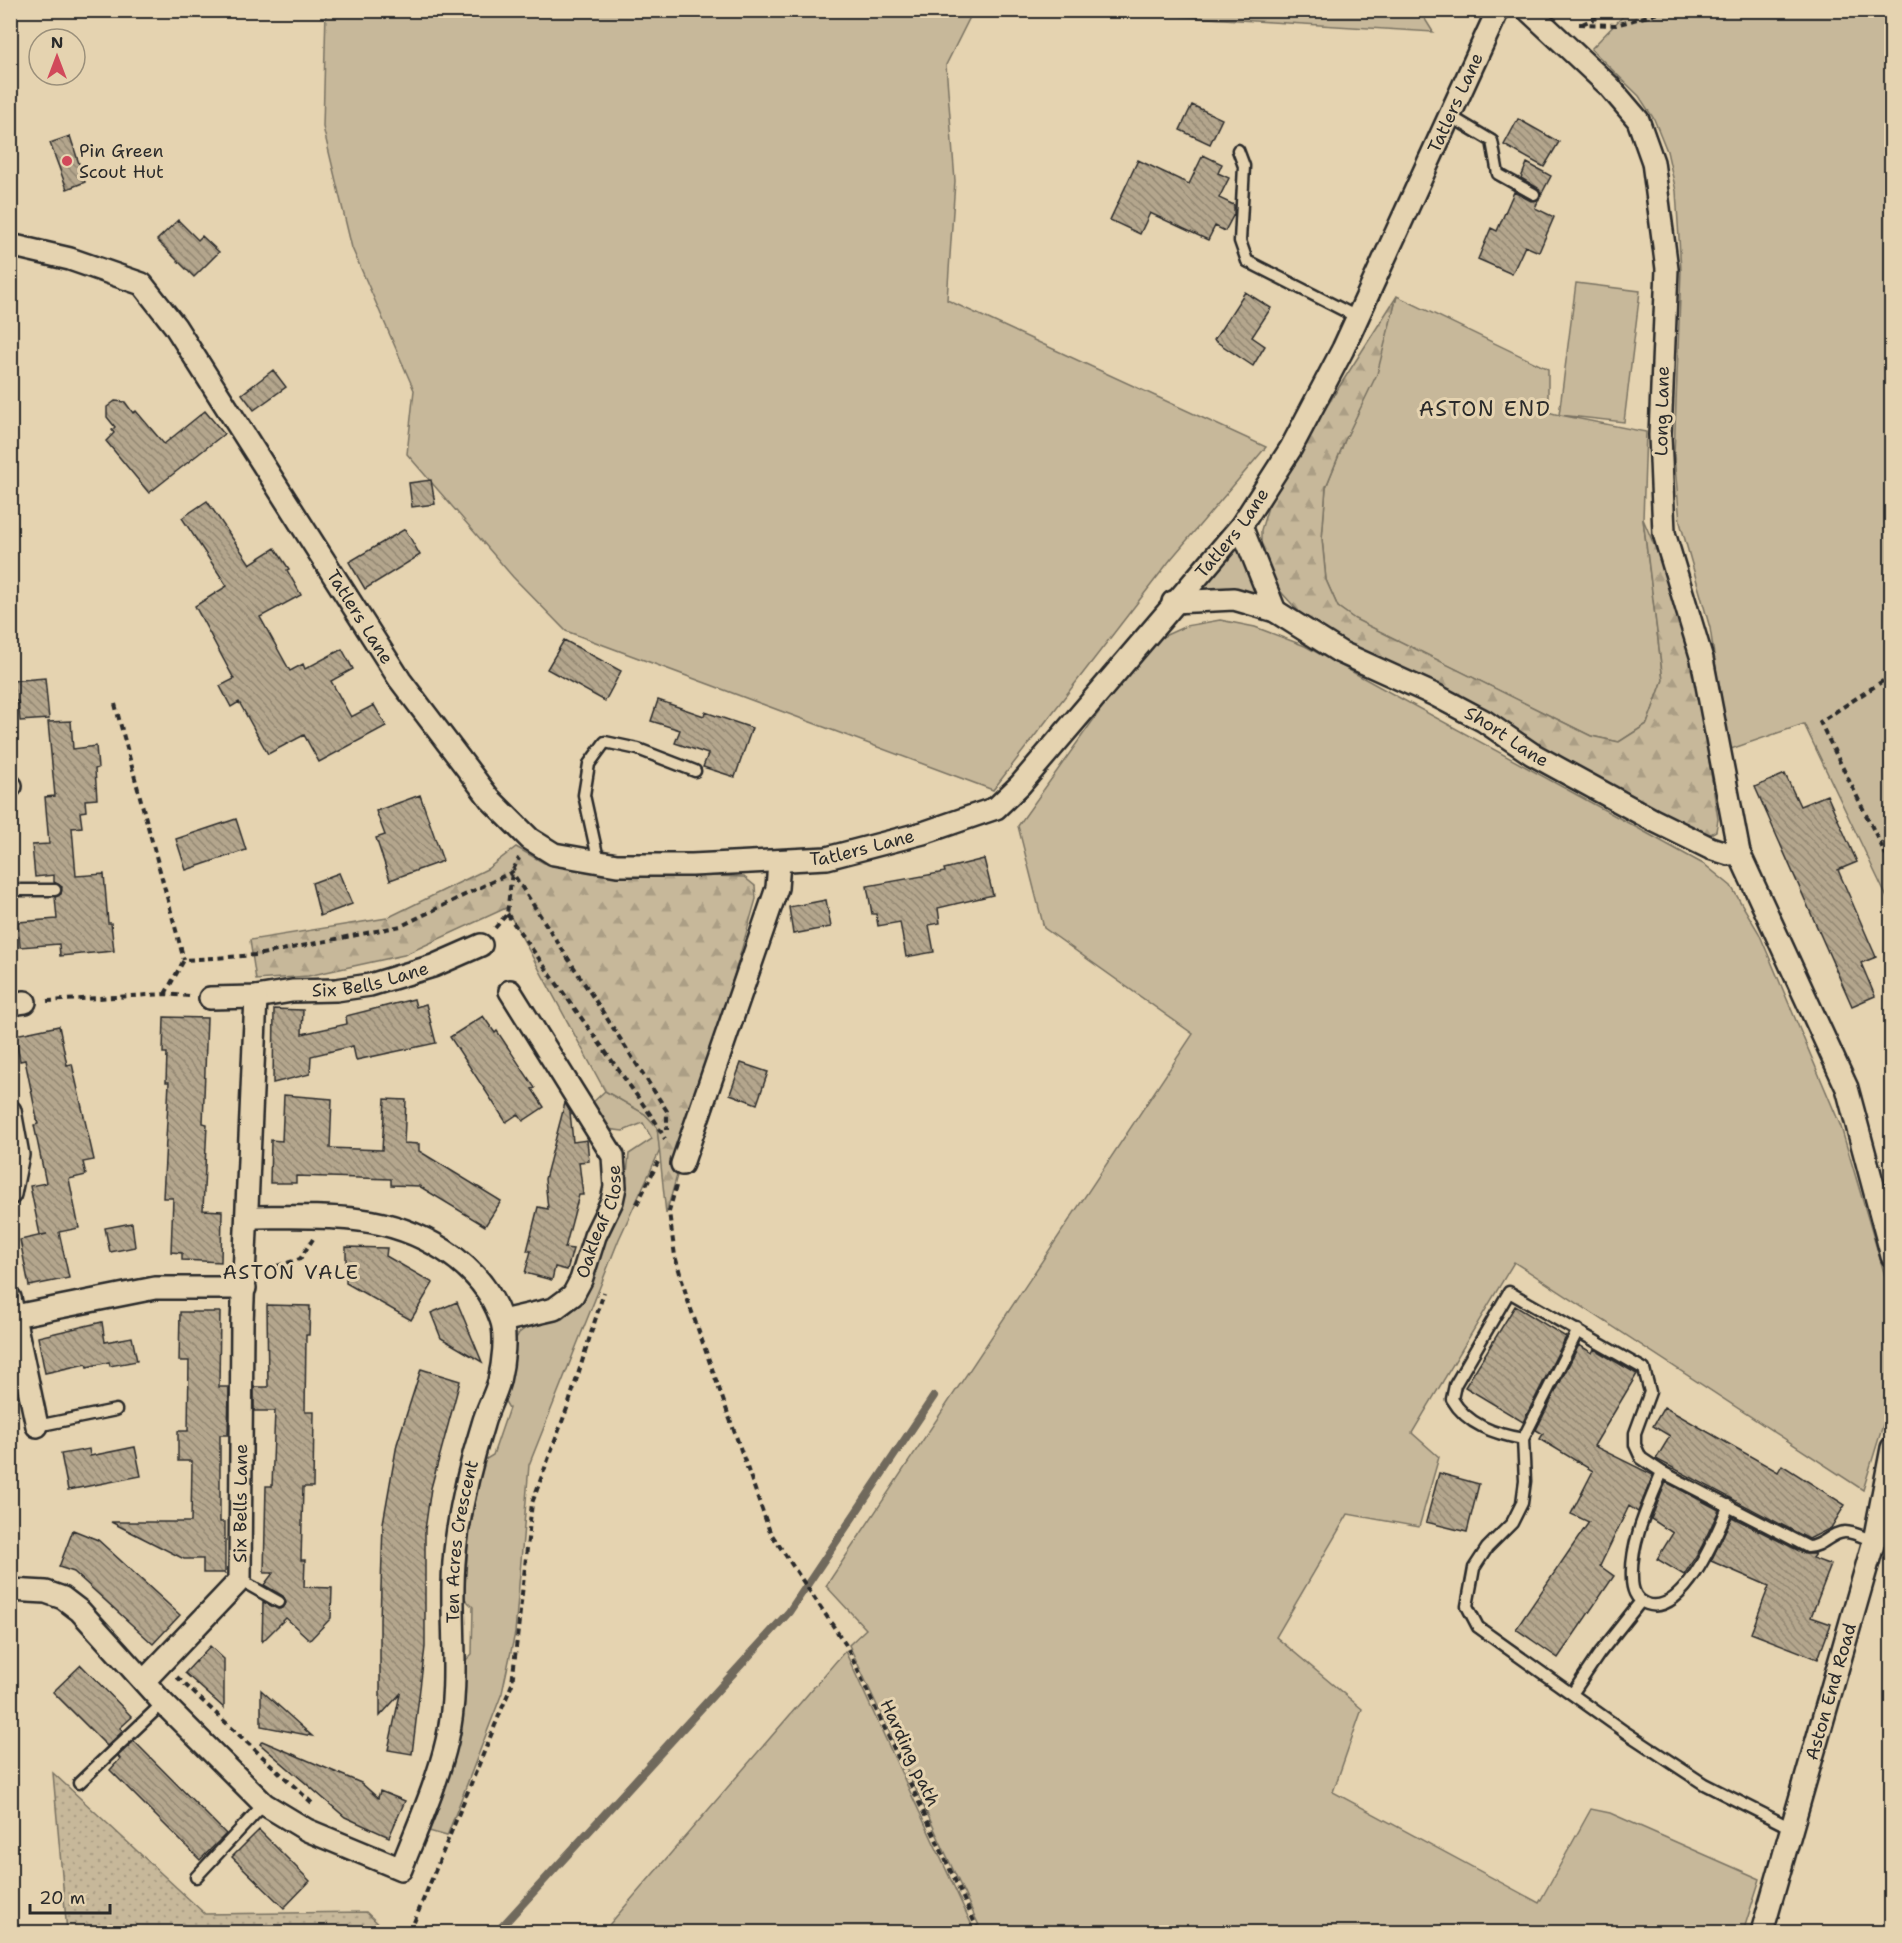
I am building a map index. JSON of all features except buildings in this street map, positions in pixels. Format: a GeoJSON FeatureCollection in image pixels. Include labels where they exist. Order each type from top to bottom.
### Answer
{"type":"FeatureCollection","features":[{"type":"Feature","properties":{"kind":"street","name":"Tatlers Lane"},"geometry":{"type":"LineString","coordinates":[[10,245],[70,260],[142,285],[176,326],[400,680],[490,799],[530,839],[554,854],[599,863],[692,866],[779,863],[827,858],[923,833],[996,808],[1020,785],[1173,602],[1241,526],[1292,448],[1357,317],[1498,10]]}},
{"type":"Feature","properties":{"kind":"street","name":"Long Lane"},"geometry":{"type":"LineString","coordinates":[[1528,10],[1549,33],[1609,86],[1638,120],[1653,162],[1667,269],[1660,435],[1664,533],[1702,659],[1739,853],[1847,1088],[1892,1256]]}},
{"type":"Feature","properties":{"kind":"street"},"geometry":{"type":"LineString","coordinates":[[1241,526],[1275,611]]}},
{"type":"Feature","properties":{"kind":"street","name":"Short Lane"},"geometry":{"type":"LineString","coordinates":[[1173,602],[1234,599],[1275,611],[1340,652],[1435,695],[1484,721],[1532,754],[1653,820],[1710,848],[1729,854],[1739,853]]}},
{"type":"Feature","properties":{"kind":"street"},"geometry":{"type":"LineString","coordinates":[[682,1164],[777,888],[779,863]]}},
{"type":"Feature","properties":{"kind":"street","name":"Six Bells Lane"},"geometry":{"type":"LineString","coordinates":[[210,998],[256,997],[292,991],[336,990],[370,985],[424,970],[481,945]]}},
{"type":"Feature","properties":{"kind":"street","name":"Oakleaf Close"},"geometry":{"type":"LineString","coordinates":[[502,1321],[554,1310],[573,1295],[581,1280],[595,1236],[612,1201],[616,1179],[613,1156],[510,991]]}},
{"type":"Feature","properties":{"kind":"street"},"geometry":{"type":"LineString","coordinates":[[37,1426],[12,1310],[155,1288],[245,1288],[256,997]]}},
{"type":"Feature","properties":{"kind":"street"},"geometry":{"type":"LineString","coordinates":[[10,1111],[18,1155],[10,1194]]}},
{"type":"Feature","properties":{"kind":"street"},"geometry":{"type":"LineString","coordinates":[[247,1217],[335,1218],[384,1224],[435,1244],[453,1256],[479,1281],[492,1299],[502,1321]]}},
{"type":"Feature","properties":{"kind":"street","name":"Six Bells Lane"},"geometry":{"type":"LineString","coordinates":[[144,1681],[240,1580],[242,1323],[245,1288]]}},
{"type":"Feature","properties":{"kind":"street","name":"Ten Acres Crescent"},"geometry":{"type":"LineString","coordinates":[[10,1590],[46,1592],[63,1598],[80,1611],[163,1703],[264,1803],[308,1830],[401,1869],[447,1741],[454,1676],[451,1603],[456,1543],[462,1507],[483,1423],[498,1382],[502,1321]]}},
{"type":"Feature","properties":{"kind":"street","name":"Aston End Road"},"geometry":{"type":"LineString","coordinates":[[1762,1932],[1887,1500],[1892,1448]]}},
{"type":"Feature","properties":{"kind":"lane"},"geometry":{"type":"LineString","coordinates":[[1450,116],[1492,141],[1498,174],[1534,194]]}},
{"type":"Feature","properties":{"kind":"lane"},"geometry":{"type":"LineString","coordinates":[[1238,150],[1244,166],[1240,241],[1247,261],[1357,317]]}},
{"type":"Feature","properties":{"kind":"lane"},"geometry":{"type":"LineString","coordinates":[[599,863],[584,795],[590,765],[605,742],[638,749],[695,771]]}},
{"type":"Feature","properties":{"kind":"lane"},"geometry":{"type":"LineString","coordinates":[[10,890],[55,890]]}},
{"type":"Feature","properties":{"kind":"lane"},"geometry":{"type":"LineString","coordinates":[[1523,1439],[1493,1433],[1469,1419],[1452,1399],[1455,1385],[1509,1292],[1644,1369],[1650,1392],[1635,1433],[1635,1445],[1641,1458],[1662,1472],[1808,1547],[1815,1547],[1836,1534],[1847,1532],[1874,1541]]}},
{"type":"Feature","properties":{"kind":"lane"},"geometry":{"type":"LineString","coordinates":[[1578,1330],[1523,1439],[1525,1481],[1522,1503],[1512,1523],[1487,1548],[1474,1568],[1467,1606],[1478,1627],[1572,1694],[1704,1784],[1791,1828]]}},
{"type":"Feature","properties":{"kind":"lane"},"geometry":{"type":"LineString","coordinates":[[37,1426],[117,1410]]}},
{"type":"Feature","properties":{"kind":"lane"},"geometry":{"type":"LineString","coordinates":[[1662,1472],[1639,1534],[1634,1558],[1634,1592],[1641,1601],[1649,1605],[1663,1603],[1677,1597],[1701,1563],[1729,1505]]}},
{"type":"Feature","properties":{"kind":"lane"},"geometry":{"type":"LineString","coordinates":[[240,1580],[279,1602]]}},
{"type":"Feature","properties":{"kind":"lane"},"geometry":{"type":"LineString","coordinates":[[1572,1694],[1599,1654],[1641,1601]]}},
{"type":"Feature","properties":{"kind":"lane"},"geometry":{"type":"LineString","coordinates":[[79,1783],[163,1703]]}},
{"type":"Feature","properties":{"kind":"lane"},"geometry":{"type":"LineString","coordinates":[[196,1877],[264,1803]]}},
{"type":"Feature","properties":{"kind":"path"},"geometry":{"type":"LineString","coordinates":[[1580,24],[1615,10]]}},
{"type":"Feature","properties":{"kind":"path"},"geometry":{"type":"LineString","coordinates":[[1549,33],[1571,24],[1616,25],[1669,10]]}},
{"type":"Feature","properties":{"kind":"path"},"geometry":{"type":"LineString","coordinates":[[1892,675],[1820,722],[1892,867]]}},
{"type":"Feature","properties":{"kind":"path"},"geometry":{"type":"LineString","coordinates":[[115,704],[184,960]]}},
{"type":"Feature","properties":{"kind":"path"},"geometry":{"type":"LineString","coordinates":[[481,945],[507,914],[512,872]]}},
{"type":"Feature","properties":{"kind":"path"},"geometry":{"type":"LineString","coordinates":[[507,914],[655,1121],[668,1144]]}},
{"type":"Feature","properties":{"kind":"path"},"geometry":{"type":"LineString","coordinates":[[18,1003],[165,994],[210,998]]}},
{"type":"Feature","properties":{"kind":"path"},"geometry":{"type":"LineString","coordinates":[[636,1205],[662,1154]]}},
{"type":"Feature","properties":{"kind":"path","name":"Harding path"},"geometry":{"type":"LineString","coordinates":[[669,1212],[675,1256],[688,1301],[770,1532],[846,1645],[979,1932]]}},
{"type":"Feature","properties":{"kind":"path"},"geometry":{"type":"LineString","coordinates":[[245,1288],[268,1268],[300,1258],[308,1245],[335,1218]]}},
{"type":"Feature","properties":{"kind":"path"},"geometry":{"type":"LineString","coordinates":[[410,1932],[512,1684],[532,1503],[569,1403],[605,1289]]}},
{"type":"Feature","properties":{"kind":"path"},"geometry":{"type":"LineString","coordinates":[[162,1662],[315,1806]]}},
{"type":"Feature","properties":{"kind":"green space"},"geometry":{"type":"Polygon","coordinates":[[[326,11],[973,11],[946,65],[955,181],[947,300],[1266,447],[1171,559],[993,790],[566,631],[513,577],[407,454],[414,390],[352,248],[323,127],[326,11]]]}},
{"type":"Feature","properties":{"kind":"green space"},"geometry":{"type":"Polygon","coordinates":[[[1096,11],[1420,11],[1433,32],[1096,11]]]}},
{"type":"Feature","properties":{"kind":"green space"},"geometry":{"type":"Polygon","coordinates":[[[1628,11],[1891,11],[1891,906],[1804,724],[1728,750],[1710,628],[1680,522],[1674,455],[1681,270],[1676,191],[1667,151],[1654,119],[1639,96],[1591,49],[1628,11]]]}},
{"type":"Feature","properties":{"kind":"green space"},"geometry":{"type":"Polygon","coordinates":[[[1576,283],[1640,291],[1624,422],[1560,415],[1646,432],[1643,519],[1663,680],[1647,724],[1619,742],[1591,736],[1354,619],[1338,607],[1326,580],[1322,539],[1326,487],[1376,374],[1397,296],[1548,369],[1548,412],[1559,415],[1576,283]]]}},
{"type":"Feature","properties":{"kind":"green space"},"geometry":{"type":"Polygon","coordinates":[[[1397,296],[1377,374],[1345,440],[1326,487],[1322,539],[1326,580],[1338,607],[1355,619],[1591,736],[1619,742],[1647,724],[1663,680],[1643,519],[1663,566],[1693,657],[1718,819],[1716,831],[1709,835],[1695,829],[1541,747],[1361,657],[1310,624],[1272,582],[1261,555],[1261,530],[1268,507],[1292,461],[1397,296]]]}},
{"type":"Feature","properties":{"kind":"green space"},"geometry":{"type":"Polygon","coordinates":[[[1237,543],[1260,597],[1190,589],[1237,543]]]}},
{"type":"Feature","properties":{"kind":"green space"},"geometry":{"type":"Polygon","coordinates":[[[1220,620],[1255,627],[1305,646],[1705,865],[1731,886],[1759,933],[1841,1127],[1891,1296],[1891,1399],[1863,1490],[1514,1262],[1412,1433],[1439,1457],[1419,1527],[1348,1514],[1276,1637],[1362,1709],[1333,1792],[1539,1903],[1591,1809],[1610,1813],[1760,1879],[1743,1932],[982,1932],[849,1645],[866,1629],[826,1586],[1193,1034],[1044,928],[1018,826],[1133,664],[1162,637],[1186,626],[1220,620]]]}},
{"type":"Feature","properties":{"kind":"green space"},"geometry":{"type":"Polygon","coordinates":[[[516,847],[544,863],[589,872],[744,877],[755,886],[756,899],[666,1214],[657,1127],[645,1114],[605,1091],[506,908],[404,955],[308,976],[256,980],[250,940],[387,918],[487,869],[516,847]]]}},
{"type":"Feature","properties":{"kind":"green space"},"geometry":{"type":"Polygon","coordinates":[[[605,1091],[645,1114],[657,1127],[660,1150],[619,1239],[529,1465],[515,1633],[502,1693],[447,1836],[429,1831],[459,1742],[463,1708],[463,1663],[472,1654],[473,1607],[464,1598],[469,1534],[483,1461],[493,1455],[509,1408],[503,1398],[513,1344],[519,1333],[526,1328],[562,1319],[577,1307],[587,1292],[602,1243],[625,1193],[629,1154],[652,1139],[643,1123],[623,1131],[607,1129],[591,1104],[605,1091]]]}},
{"type":"Feature","properties":{"kind":"green space"},"geometry":{"type":"Polygon","coordinates":[[[845,1651],[975,1932],[603,1932],[845,1651]]]}},
{"type":"Feature","properties":{"kind":"green space"},"geometry":{"type":"Polygon","coordinates":[[[53,1773],[205,1914],[366,1912],[387,1932],[67,1932],[53,1773]]]}},
{"type":"Feature","properties":{"kind":"waterway"},"geometry":{"type":"LineString","coordinates":[[497,1932],[789,1612],[934,1396]]}},
{"type":"Feature","properties":{"kind":"place","name":"Pin Green Scout Hut"},"geometry":{"type":"Point","coordinates":[67,161]}},
{"type":"Feature","properties":{"kind":"district","name":"ASTON END"},"geometry":{"type":"Point","coordinates":[1485,409]}},
{"type":"Feature","properties":{"kind":"district","name":"ASTON VALE"},"geometry":{"type":"Point","coordinates":[291,1272]}}]}
